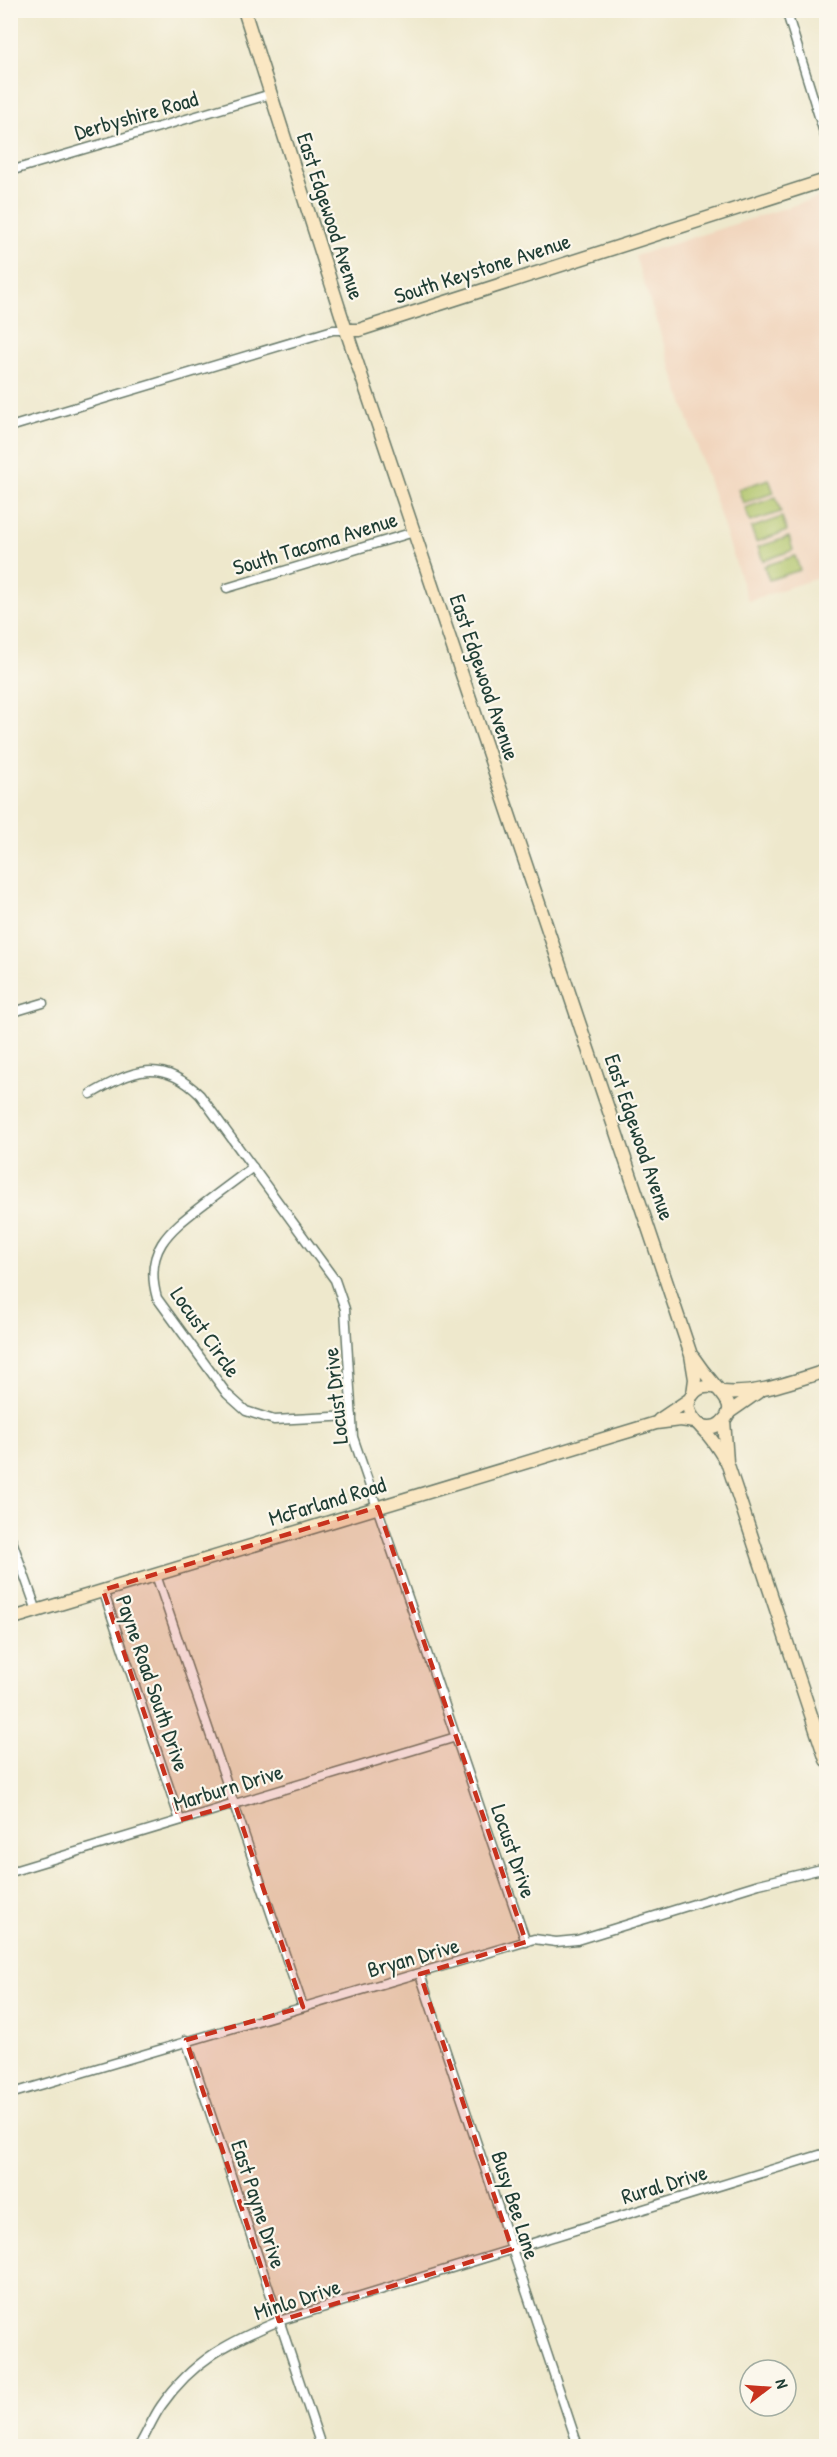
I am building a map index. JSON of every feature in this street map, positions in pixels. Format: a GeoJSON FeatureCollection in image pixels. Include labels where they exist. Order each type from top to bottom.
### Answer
{"type":"FeatureCollection","features":[{"type":"Feature","properties":{"kind":"main road","name":"East Edgewood Avenue"},"geometry":{"type":"LineString","coordinates":[[244,10],[346,330],[691,1355],[694,1379],[690,1414],[726,1462],[826,1760]]}},
{"type":"Feature","properties":{"kind":"main road","name":"South Keystone Avenue"},"geometry":{"type":"LineString","coordinates":[[346,330],[359,330],[826,180]]}},
{"type":"Feature","properties":{"kind":"main road","name":"East Edgewood Avenue"},"geometry":{"type":"LineString","coordinates":[[691,1355],[729,1404],[726,1417],[726,1462]]}},
{"type":"Feature","properties":{"kind":"main road"},"geometry":{"type":"LineString","coordinates":[[691,1397],[701,1388],[739,1393],[759,1391],[826,1371]]}},
{"type":"Feature","properties":{"kind":"main road"},"geometry":{"type":"LineString","coordinates":[[698,1424],[713,1427],[759,1391]]}},
{"type":"Feature","properties":{"kind":"main road","name":"McFarland Road"},"geometry":{"type":"LineString","coordinates":[[656,1423],[691,1397]]}},
{"type":"Feature","properties":{"kind":"main road","name":"McFarland Road"},"geometry":{"type":"LineString","coordinates":[[10,1618],[656,1423],[680,1420],[698,1424]]}},
{"type":"Feature","properties":{"kind":"street"},"geometry":{"type":"LineString","coordinates":[[786,10],[826,139]]}},
{"type":"Feature","properties":{"kind":"street","name":"Derbyshire Road"},"geometry":{"type":"LineString","coordinates":[[10,171],[271,94]]}},
{"type":"Feature","properties":{"kind":"street","name":"South Keystone Avenue"},"geometry":{"type":"LineString","coordinates":[[10,427],[333,330],[346,330]]}},
{"type":"Feature","properties":{"kind":"street","name":"South Tacoma Avenue"},"geometry":{"type":"LineString","coordinates":[[227,588],[414,532]]}},
{"type":"Feature","properties":{"kind":"street"},"geometry":{"type":"LineString","coordinates":[[10,1013],[43,1003]]}},
{"type":"Feature","properties":{"kind":"street","name":"Locust Drive"},"geometry":{"type":"LineString","coordinates":[[91,1094],[125,1075],[138,1071],[160,1071],[188,1083],[200,1095],[326,1265],[337,1286],[345,1309],[353,1437],[526,1942]]}},
{"type":"Feature","properties":{"kind":"street","name":"Locust Circle"},"geometry":{"type":"LineString","coordinates":[[253,1167],[178,1223],[164,1239],[154,1263],[154,1285],[158,1298],[227,1394],[246,1411],[274,1420],[352,1416]]}},
{"type":"Feature","properties":{"kind":"street"},"geometry":{"type":"LineString","coordinates":[[10,1534],[37,1611]]}},
{"type":"Feature","properties":{"kind":"street"},"geometry":{"type":"LineString","coordinates":[[156,1575],[303,2007]]}},
{"type":"Feature","properties":{"kind":"street","name":"Payne Road South Drive"},"geometry":{"type":"LineString","coordinates":[[103,1590],[180,1820]]}},
{"type":"Feature","properties":{"kind":"street","name":"Marburn Drive"},"geometry":{"type":"LineString","coordinates":[[10,1872],[456,1737]]}},
{"type":"Feature","properties":{"kind":"street","name":"Bryan Drive"},"geometry":{"type":"LineString","coordinates":[[10,2094],[186,2040],[420,1974],[534,1939],[556,1942],[577,1940],[759,1884],[826,1868]]}},
{"type":"Feature","properties":{"kind":"street","name":"Busy Bee Lane"},"geometry":{"type":"LineString","coordinates":[[420,1974],[578,2446]]}},
{"type":"Feature","properties":{"kind":"street","name":"East Payne Drive"},"geometry":{"type":"LineString","coordinates":[[186,2040],[321,2446]]}},
{"type":"Feature","properties":{"kind":"street","name":"Rural Drive"},"geometry":{"type":"LineString","coordinates":[[512,2249],[826,2152]]}},
{"type":"Feature","properties":{"kind":"street","name":"Minlo Drive"},"geometry":{"type":"LineString","coordinates":[[139,2446],[168,2395],[192,2370],[228,2343],[279,2321],[512,2249]]}},
{"type":"Feature","properties":{"kind":"highlighted area"},"geometry":{"type":"Polygon","coordinates":[[[378,1507],[526,1942],[420,1974],[512,2249],[279,2321],[186,2040],[303,2007],[235,1804],[180,1820],[103,1590],[378,1507]]]}},
{"type":"Feature","properties":{"kind":"shaded area"},"geometry":{"type":"Polygon","coordinates":[[[826,195],[826,575],[748,601],[635,256],[826,195]]]}},
{"type":"Feature","properties":{"kind":"green space"},"geometry":{"type":"Polygon","coordinates":[[[769,479],[774,493],[743,503],[738,489],[769,479]]]}},
{"type":"Feature","properties":{"kind":"green space"},"geometry":{"type":"Polygon","coordinates":[[[776,497],[781,512],[750,522],[745,508],[776,497]]]}},
{"type":"Feature","properties":{"kind":"green space"},"geometry":{"type":"Polygon","coordinates":[[[782,517],[787,531],[756,542],[751,528],[782,517]]]}},
{"type":"Feature","properties":{"kind":"green space"},"geometry":{"type":"Polygon","coordinates":[[[789,537],[793,550],[763,561],[758,547],[789,537]]]}},
{"type":"Feature","properties":{"kind":"green space"},"geometry":{"type":"Polygon","coordinates":[[[795,556],[800,570],[769,580],[764,566],[795,556]]]}}]}
